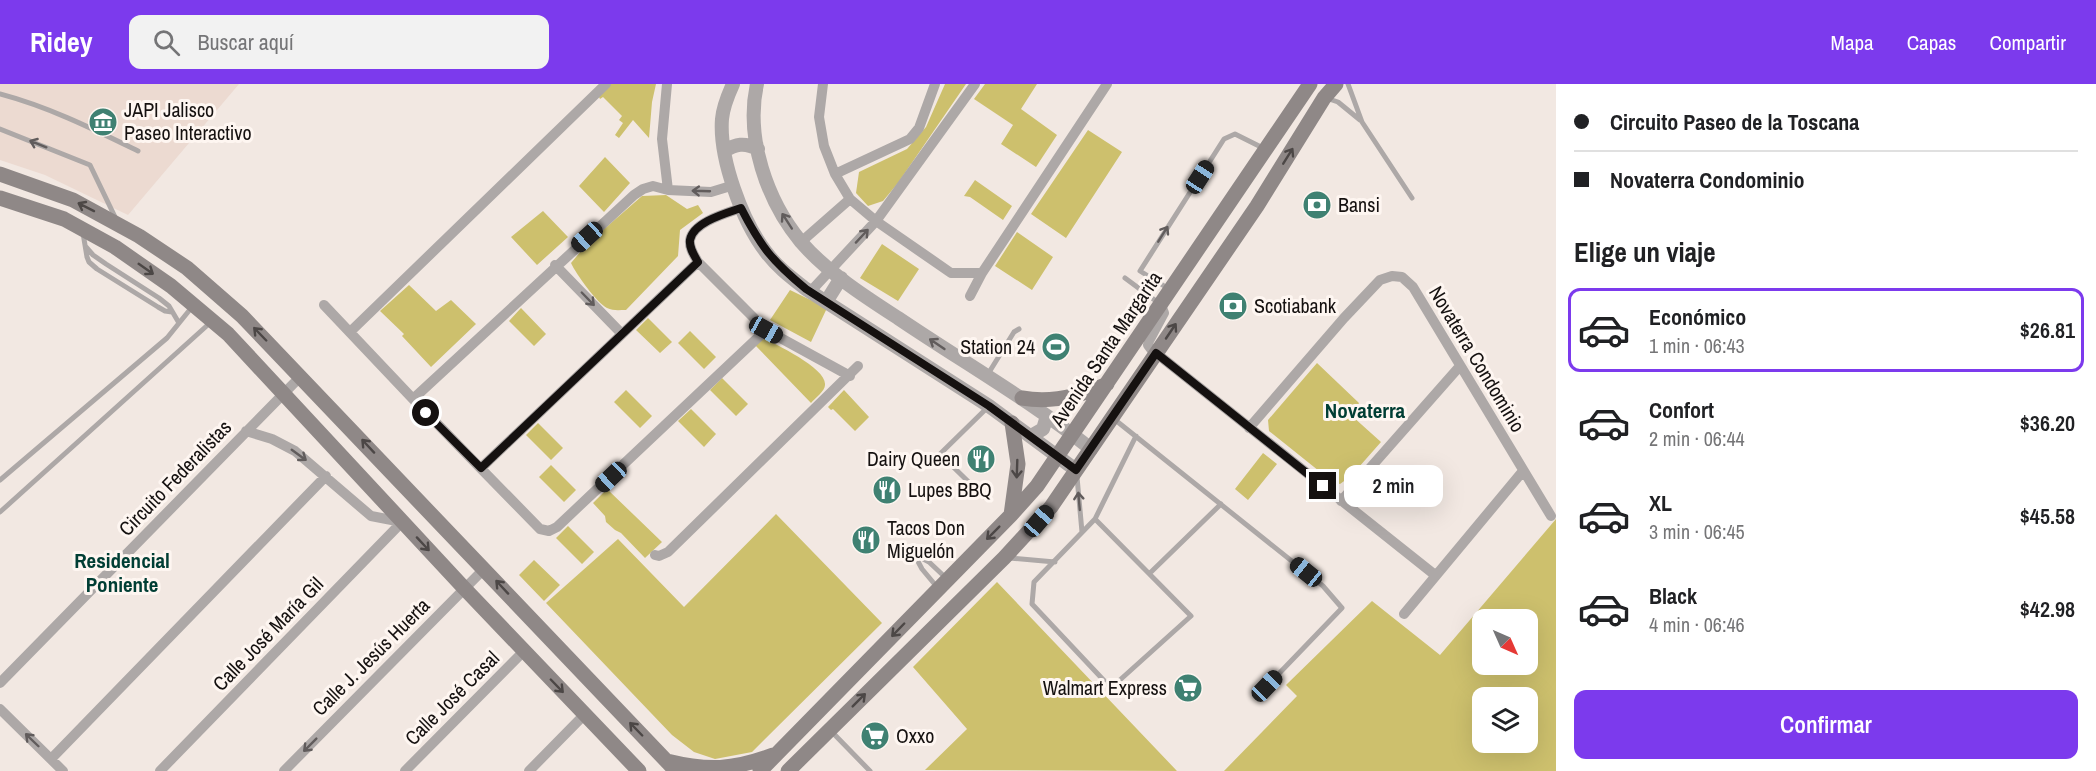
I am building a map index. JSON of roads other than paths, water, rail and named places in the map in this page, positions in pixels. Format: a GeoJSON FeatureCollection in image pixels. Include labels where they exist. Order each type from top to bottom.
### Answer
{"type":"FeatureCollection","features":[{"type":"Feature","properties":{"kind":"main road","name":"Avenida Santa Margarita"},"geometry":{"type":"LineString","coordinates":[[760,771],[1037,486],[1310,84]]}},
{"type":"Feature","properties":{"kind":"main road"},"geometry":{"type":"LineString","coordinates":[[793,769],[1004,558],[1051,507],[1257,206],[1324,98],[1336,84]]}},
{"type":"Feature","properties":{"kind":"main road"},"geometry":{"type":"LineString","coordinates":[[1257,206],[1251,204],[1247,196],[1270,155],[1269,145]]}},
{"type":"Feature","properties":{"kind":"main road"},"geometry":{"type":"LineString","coordinates":[[0,174],[73,200],[118,224],[187,268],[242,316],[672,766],[721,769],[751,763],[776,754]]}},
{"type":"Feature","properties":{"kind":"main road"},"geometry":{"type":"LineString","coordinates":[[1217,262],[1222,242],[1242,210],[1243,206],[1234,196]]}},
{"type":"Feature","properties":{"kind":"main road"},"geometry":{"type":"LineString","coordinates":[[0,198],[64,219],[115,247],[194,304],[213,321],[284,393],[402,522],[639,771]]}},
{"type":"Feature","properties":{"kind":"main road"},"geometry":{"type":"LineString","coordinates":[[1022,398],[1058,400],[1107,384]]}},
{"type":"Feature","properties":{"kind":"main road"},"geometry":{"type":"LineString","coordinates":[[1011,515],[1018,464],[1012,423]]}},
{"type":"Feature","properties":{"kind":"street"},"geometry":{"type":"LineString","coordinates":[[351,331],[606,84]]}},
{"type":"Feature","properties":{"kind":"street"},"geometry":{"type":"LineString","coordinates":[[666,84],[662,139],[668,190]]}},
{"type":"Feature","properties":{"kind":"street"},"geometry":{"type":"LineString","coordinates":[[733,84],[722,116],[724,151],[741,208],[755,236],[767,253],[810,292],[989,406],[1076,470]]}},
{"type":"Feature","properties":{"kind":"street"},"geometry":{"type":"LineString","coordinates":[[757,84],[753,117],[764,173],[773,197],[801,242],[836,274],[944,349],[1022,398],[1091,449]]}},
{"type":"Feature","properties":{"kind":"street"},"geometry":{"type":"LineString","coordinates":[[823,84],[819,117],[824,146],[835,174],[850,199],[876,221],[951,273],[982,273]]}},
{"type":"Feature","properties":{"kind":"street"},"geometry":{"type":"LineString","coordinates":[[835,174],[910,139],[919,128],[935,84]]}},
{"type":"Feature","properties":{"kind":"street"},"geometry":{"type":"LineString","coordinates":[[826,302],[836,274],[975,84]]}},
{"type":"Feature","properties":{"kind":"street"},"geometry":{"type":"LineString","coordinates":[[970,296],[982,273],[1107,84]]}},
{"type":"Feature","properties":{"kind":"street"},"geometry":{"type":"LineString","coordinates":[[724,151],[742,144],[758,148]]}},
{"type":"Feature","properties":{"kind":"street"},"geometry":{"type":"LineString","coordinates":[[413,399],[634,195],[653,186],[668,190],[711,192],[734,185]]}},
{"type":"Feature","properties":{"kind":"street"},"geometry":{"type":"LineString","coordinates":[[801,242],[850,199]]}},
{"type":"Feature","properties":{"kind":"street"},"geometry":{"type":"LineString","coordinates":[[741,208],[716,217],[695,230],[690,240],[698,262],[766,330],[850,376]]}},
{"type":"Feature","properties":{"kind":"street"},"geometry":{"type":"LineString","coordinates":[[481,468],[698,262]]}},
{"type":"Feature","properties":{"kind":"street"},"geometry":{"type":"LineString","coordinates":[[555,266],[621,333]]}},
{"type":"Feature","properties":{"kind":"street"},"geometry":{"type":"LineString","coordinates":[[810,292],[836,274]]}},
{"type":"Feature","properties":{"kind":"street","name":"Novaterra Condominio"},"geometry":{"type":"LineString","coordinates":[[1249,428],[1380,280],[1392,276],[1402,277],[1413,286],[1551,516]]}},
{"type":"Feature","properties":{"kind":"street"},"geometry":{"type":"LineString","coordinates":[[324,304],[540,529],[549,531],[557,527],[766,330]]}},
{"type":"Feature","properties":{"kind":"street"},"geometry":{"type":"LineString","coordinates":[[1161,305],[1164,313],[1148,345],[1156,353],[1435,575]]}},
{"type":"Feature","properties":{"kind":"street"},"geometry":{"type":"LineString","coordinates":[[655,555],[659,556],[668,552],[858,366]]}},
{"type":"Feature","properties":{"kind":"street"},"geometry":{"type":"LineString","coordinates":[[1341,501],[1460,366]]}},
{"type":"Feature","properties":{"kind":"street","name":"Circuito Federalistas"},"geometry":{"type":"LineString","coordinates":[[0,683],[301,376]]}},
{"type":"Feature","properties":{"kind":"street"},"geometry":{"type":"LineString","coordinates":[[1031,436],[1043,429],[1047,416]]}},
{"type":"Feature","properties":{"kind":"street"},"geometry":{"type":"LineString","coordinates":[[246,431],[272,439],[295,451],[371,516],[402,522]]}},
{"type":"Feature","properties":{"kind":"street"},"geometry":{"type":"LineString","coordinates":[[1404,614],[1523,471]]}},
{"type":"Feature","properties":{"kind":"street"},"geometry":{"type":"LineString","coordinates":[[51,759],[326,476]]}},
{"type":"Feature","properties":{"kind":"street","name":"Calle José María Gil"},"geometry":{"type":"LineString","coordinates":[[160,771],[402,522]]}},
{"type":"Feature","properties":{"kind":"street","name":"Calle J. Jesús Huerta"},"geometry":{"type":"LineString","coordinates":[[284,771],[484,569]]}},
{"type":"Feature","properties":{"kind":"street","name":"Calle José Casal"},"geometry":{"type":"LineString","coordinates":[[405,771],[524,651]]}},
{"type":"Feature","properties":{"kind":"street"},"geometry":{"type":"LineString","coordinates":[[0,709],[63,771]]}},
{"type":"Feature","properties":{"kind":"street"},"geometry":{"type":"LineString","coordinates":[[529,771],[585,714]]}},
{"type":"Feature","properties":{"kind":"lane"},"geometry":{"type":"LineString","coordinates":[[1348,84],[1362,122],[1412,198]]}},
{"type":"Feature","properties":{"kind":"lane"},"geometry":{"type":"LineString","coordinates":[[0,94],[28,101],[65,116],[138,151]]}},
{"type":"Feature","properties":{"kind":"lane"},"geometry":{"type":"LineString","coordinates":[[1324,98],[1338,102],[1362,122]]}},
{"type":"Feature","properties":{"kind":"lane"},"geometry":{"type":"LineString","coordinates":[[0,129],[90,165],[118,224]]}},
{"type":"Feature","properties":{"kind":"lane"},"geometry":{"type":"LineString","coordinates":[[1171,290],[1140,271],[1224,139],[1235,134],[1269,145]]}},
{"type":"Feature","properties":{"kind":"lane"},"geometry":{"type":"LineString","coordinates":[[82,229],[87,257],[97,269],[158,307],[172,312],[179,323]]}},
{"type":"Feature","properties":{"kind":"lane"},"geometry":{"type":"LineString","coordinates":[[1125,278],[1161,305]]}},
{"type":"Feature","properties":{"kind":"lane"},"geometry":{"type":"LineString","coordinates":[[0,480],[167,338],[194,304]]}},
{"type":"Feature","properties":{"kind":"lane"},"geometry":{"type":"LineString","coordinates":[[0,512],[213,321]]}},
{"type":"Feature","properties":{"kind":"lane"},"geometry":{"type":"LineString","coordinates":[[987,375],[1014,333],[1019,329]]}},
{"type":"Feature","properties":{"kind":"lane"},"geometry":{"type":"LineString","coordinates":[[984,498],[940,454],[989,406]]}},
{"type":"Feature","properties":{"kind":"lane"},"geometry":{"type":"LineString","coordinates":[[1113,418],[1323,586],[1342,608],[1267,686]]}},
{"type":"Feature","properties":{"kind":"lane"},"geometry":{"type":"LineString","coordinates":[[1095,519],[1191,616],[1111,688],[1032,604],[1034,582],[1095,519],[1136,436]]}},
{"type":"Feature","properties":{"kind":"lane"},"geometry":{"type":"LineString","coordinates":[[1076,470],[1082,532]]}},
{"type":"Feature","properties":{"kind":"lane"},"geometry":{"type":"LineString","coordinates":[[1149,573],[1221,504]]}},
{"type":"Feature","properties":{"kind":"lane"},"geometry":{"type":"LineString","coordinates":[[914,554],[929,562],[943,584],[922,569],[914,554]]}},
{"type":"Feature","properties":{"kind":"lane"},"geometry":{"type":"LineString","coordinates":[[1004,558],[1055,562]]}},
{"type":"Feature","properties":{"kind":"lane"},"geometry":{"type":"LineString","coordinates":[[830,730],[870,771]]}},
{"type":"Feature","properties":{"kind":"place","name":"JAPI Jalisco Paseo Interactivo"},"geometry":{"type":"Point","coordinates":[103,122]}},
{"type":"Feature","properties":{"kind":"place","name":"Bansi"},"geometry":{"type":"Point","coordinates":[1317,205]}},
{"type":"Feature","properties":{"kind":"place","name":"Scotiabank"},"geometry":{"type":"Point","coordinates":[1233,306]}},
{"type":"Feature","properties":{"kind":"place","name":"Station 24"},"geometry":{"type":"Point","coordinates":[1056,347]}},
{"type":"Feature","properties":{"kind":"place","name":"Dairy Queen"},"geometry":{"type":"Point","coordinates":[981,459]}},
{"type":"Feature","properties":{"kind":"place","name":"Lupes BBQ"},"geometry":{"type":"Point","coordinates":[887,490]}},
{"type":"Feature","properties":{"kind":"place","name":"Tacos Don Miguelón"},"geometry":{"type":"Point","coordinates":[866,540]}},
{"type":"Feature","properties":{"kind":"place","name":"Walmart Express"},"geometry":{"type":"Point","coordinates":[1188,688]}},
{"type":"Feature","properties":{"kind":"place","name":"Oxxo"},"geometry":{"type":"Point","coordinates":[875,736]}},
{"type":"Feature","properties":{"kind":"district","name":"Novaterra"},"geometry":{"type":"Point","coordinates":[1365,411]}},
{"type":"Feature","properties":{"kind":"district","name":"Residencial Poniente"},"geometry":{"type":"Point","coordinates":[122,573]}}]}
